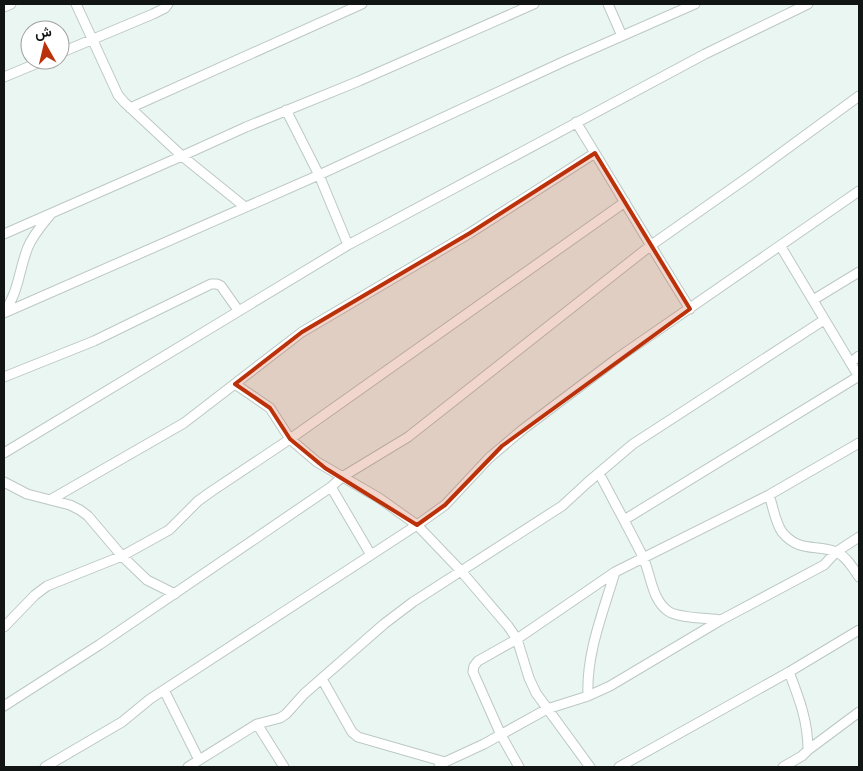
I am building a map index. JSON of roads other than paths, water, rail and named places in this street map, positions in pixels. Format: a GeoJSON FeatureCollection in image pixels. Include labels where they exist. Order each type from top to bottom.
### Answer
{"type":"FeatureCollection","features":[{"type":"Feature","properties":{"kind":"street"},"geometry":{"type":"LineString","coordinates":[[4,7],[11,4]]}},
{"type":"Feature","properties":{"kind":"street"},"geometry":{"type":"LineString","coordinates":[[76,4],[118,95],[182,156],[245,207]]}},
{"type":"Feature","properties":{"kind":"street"},"geometry":{"type":"LineString","coordinates":[[70,49],[154,14],[165,8],[168,4]]}},
{"type":"Feature","properties":{"kind":"street"},"geometry":{"type":"LineString","coordinates":[[130,108],[362,4]]}},
{"type":"Feature","properties":{"kind":"street"},"geometry":{"type":"LineString","coordinates":[[4,234],[534,4]]}},
{"type":"Feature","properties":{"kind":"street"},"geometry":{"type":"LineString","coordinates":[[608,4],[622,36]]}},
{"type":"Feature","properties":{"kind":"street"},"geometry":{"type":"LineString","coordinates":[[4,312],[319,175],[695,4]]}},
{"type":"Feature","properties":{"kind":"street"},"geometry":{"type":"LineString","coordinates":[[4,453],[348,245],[705,54],[808,4]]}},
{"type":"Feature","properties":{"kind":"street"},"geometry":{"type":"LineString","coordinates":[[4,77],[21,70]]}},
{"type":"Feature","properties":{"kind":"street"},"geometry":{"type":"LineString","coordinates":[[4,706],[91,651],[331,487],[342,477],[408,437],[650,246],[859,96]]}},
{"type":"Feature","properties":{"kind":"street"},"geometry":{"type":"LineString","coordinates":[[286,110],[319,175],[348,245]]}},
{"type":"Feature","properties":{"kind":"street"},"geometry":{"type":"LineString","coordinates":[[576,122],[690,309]]}},
{"type":"Feature","properties":{"kind":"street"},"geometry":{"type":"LineString","coordinates":[[50,500],[184,423],[302,332],[470,233],[595,153]]}},
{"type":"Feature","properties":{"kind":"street"},"geometry":{"type":"LineString","coordinates":[[45,767],[122,722],[164,690],[417,526],[445,506],[502,446],[620,357],[859,192]]}},
{"type":"Feature","properties":{"kind":"street"},"geometry":{"type":"LineString","coordinates":[[4,627],[35,595],[47,586],[122,556],[169,530],[198,501],[290,439],[625,202]]}},
{"type":"Feature","properties":{"kind":"street"},"geometry":{"type":"LineString","coordinates":[[4,312],[16,292],[29,244],[52,213]]}},
{"type":"Feature","properties":{"kind":"street"},"geometry":{"type":"LineString","coordinates":[[624,520],[859,376],[781,247]]}},
{"type":"Feature","properties":{"kind":"street"},"geometry":{"type":"LineString","coordinates":[[813,300],[859,272]]}},
{"type":"Feature","properties":{"kind":"street"},"geometry":{"type":"LineString","coordinates":[[4,377],[94,341],[211,284],[221,286],[238,310]]}},
{"type":"Feature","properties":{"kind":"street"},"geometry":{"type":"LineString","coordinates":[[188,767],[257,724],[280,718],[286,714],[304,694],[384,624],[413,602],[562,506],[633,444],[824,320]]}},
{"type":"Feature","properties":{"kind":"street"},"geometry":{"type":"LineString","coordinates":[[851,362],[859,356]]}},
{"type":"Feature","properties":{"kind":"street"},"geometry":{"type":"LineString","coordinates":[[235,384],[270,408],[290,439],[317,462],[379,498],[417,526],[461,572],[501,616],[516,639],[529,678],[536,692],[590,767]]}},
{"type":"Feature","properties":{"kind":"street"},"geometry":{"type":"LineString","coordinates":[[519,767],[473,672],[474,666],[478,661],[516,639],[615,572],[769,495],[859,443]]}},
{"type":"Feature","properties":{"kind":"street"},"geometry":{"type":"LineString","coordinates":[[599,473],[644,558],[655,593],[668,612],[721,620]]}},
{"type":"Feature","properties":{"kind":"street"},"geometry":{"type":"LineString","coordinates":[[4,482],[27,494],[70,505],[88,516],[122,556],[147,580],[175,594]]}},
{"type":"Feature","properties":{"kind":"street"},"geometry":{"type":"LineString","coordinates":[[331,487],[371,555]]}},
{"type":"Feature","properties":{"kind":"street"},"geometry":{"type":"LineString","coordinates":[[769,495],[782,531],[805,548],[836,552],[847,560],[859,577]]}},
{"type":"Feature","properties":{"kind":"street"},"geometry":{"type":"LineString","coordinates":[[322,679],[352,732],[358,737],[442,765],[547,709],[588,696],[610,686],[721,620],[824,565],[836,552],[859,537]]}},
{"type":"Feature","properties":{"kind":"street"},"geometry":{"type":"LineString","coordinates":[[588,696],[587,678],[592,645],[615,572]]}},
{"type":"Feature","properties":{"kind":"street"},"geometry":{"type":"LineString","coordinates":[[619,767],[789,672],[859,630]]}},
{"type":"Feature","properties":{"kind":"street"},"geometry":{"type":"LineString","coordinates":[[789,672],[804,709],[808,750]]}},
{"type":"Feature","properties":{"kind":"street"},"geometry":{"type":"LineString","coordinates":[[164,690],[199,760]]}},
{"type":"Feature","properties":{"kind":"street"},"geometry":{"type":"LineString","coordinates":[[784,767],[802,756],[859,712]]}},
{"type":"Feature","properties":{"kind":"street"},"geometry":{"type":"LineString","coordinates":[[257,724],[284,767]]}}]}
